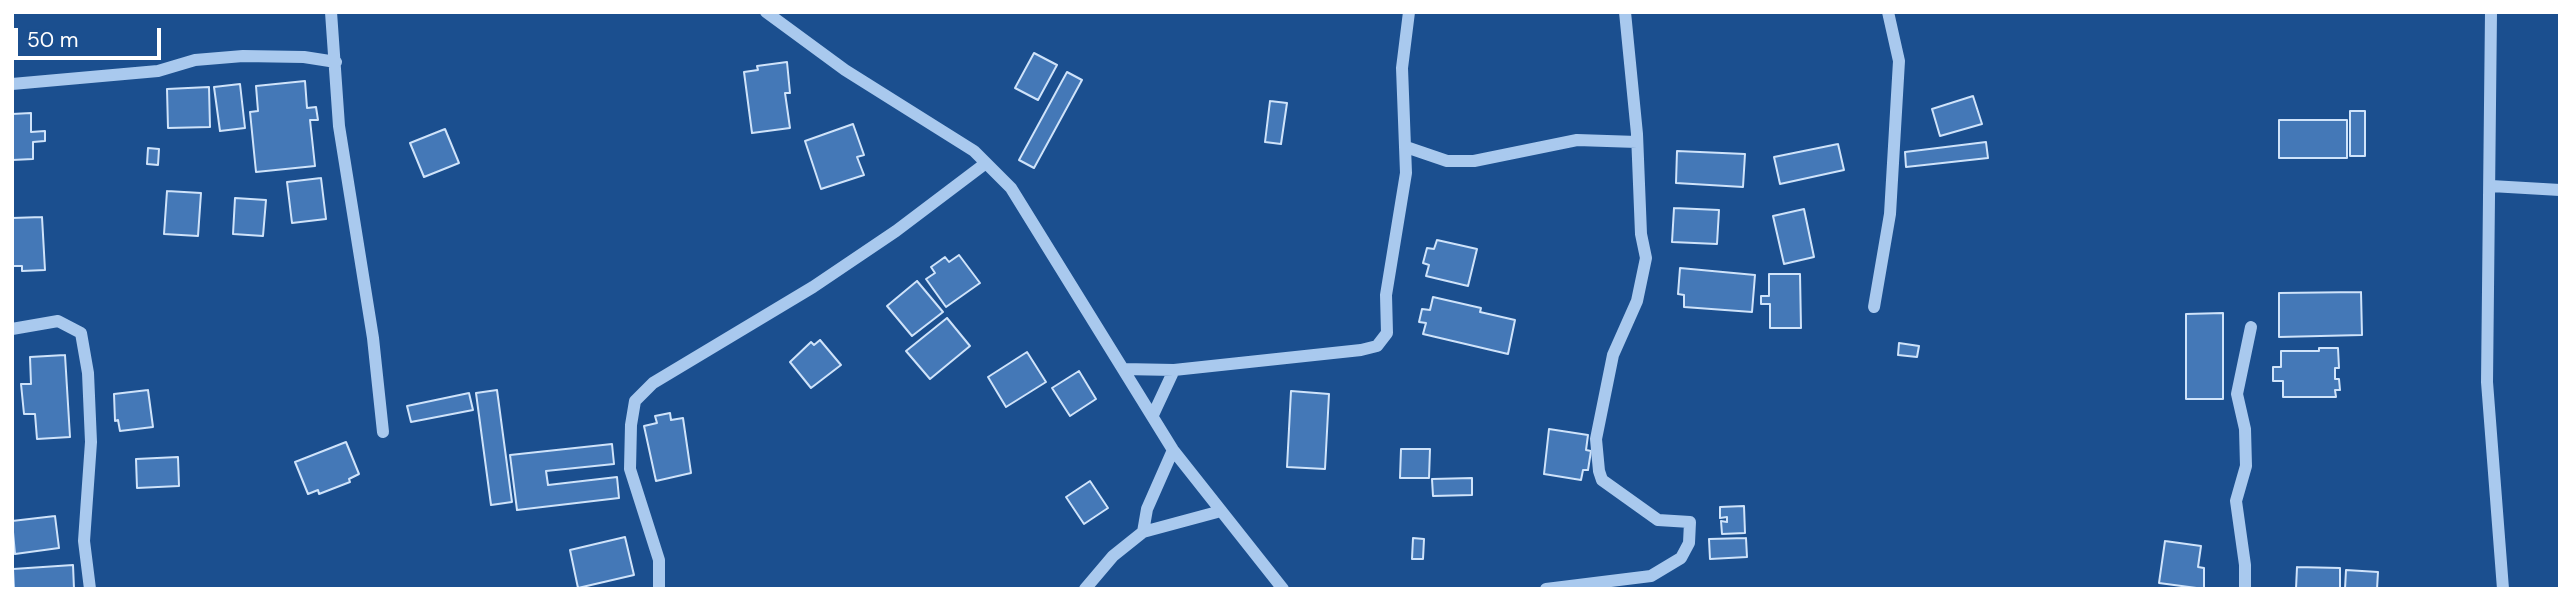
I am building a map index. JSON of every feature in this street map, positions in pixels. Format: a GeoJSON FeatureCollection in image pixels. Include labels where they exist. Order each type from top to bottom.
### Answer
{"type":"FeatureCollection","features":[{"type":"Feature","properties":{"kind":"street"},"geometry":{"type":"LineString","coordinates":[[331,12],[338,127],[373,338],[383,432]]}},
{"type":"Feature","properties":{"kind":"street"},"geometry":{"type":"LineString","coordinates":[[766,12],[845,70],[974,151],[1011,188],[1173,450],[1283,589]]}},
{"type":"Feature","properties":{"kind":"street"},"geometry":{"type":"LineString","coordinates":[[1123,369],[1174,370],[1377,346],[1387,334],[1386,295],[1406,173],[1402,68],[1409,12]]}},
{"type":"Feature","properties":{"kind":"street"},"geometry":{"type":"LineString","coordinates":[[1546,589],[1651,576],[1681,558],[1689,544],[1690,522],[1658,520],[1602,480],[1599,471],[1596,439],[1613,355],[1637,301],[1646,258],[1641,234],[1637,142],[1625,12]]}},
{"type":"Feature","properties":{"kind":"street"},"geometry":{"type":"LineString","coordinates":[[1874,307],[1890,214],[1898,72],[1888,12]]}},
{"type":"Feature","properties":{"kind":"street"},"geometry":{"type":"LineString","coordinates":[[2491,12],[2487,382],[2503,589]]}},
{"type":"Feature","properties":{"kind":"street"},"geometry":{"type":"LineString","coordinates":[[12,84],[158,71],[195,60],[304,57],[336,62]]}},
{"type":"Feature","properties":{"kind":"street"},"geometry":{"type":"LineString","coordinates":[[1406,147],[1447,160],[1474,161],[1577,140],[1637,142]]}},
{"type":"Feature","properties":{"kind":"street"},"geometry":{"type":"LineString","coordinates":[[659,589],[659,559],[630,469],[631,425],[635,401],[653,383],[813,288],[896,231],[986,163]]}},
{"type":"Feature","properties":{"kind":"street"},"geometry":{"type":"LineString","coordinates":[[2491,186],[2560,190]]}},
{"type":"Feature","properties":{"kind":"street"},"geometry":{"type":"LineString","coordinates":[[12,329],[58,321],[82,333],[88,373],[91,442],[84,541],[90,589]]}},
{"type":"Feature","properties":{"kind":"street"},"geometry":{"type":"LineString","coordinates":[[2245,589],[2245,565],[2236,501],[2246,466],[2246,441],[2237,394],[2250,327]]}},
{"type":"Feature","properties":{"kind":"street"},"geometry":{"type":"LineString","coordinates":[[1153,415],[1174,370]]}},
{"type":"Feature","properties":{"kind":"street"},"geometry":{"type":"LineString","coordinates":[[1143,532],[1147,509],[1173,450]]}},
{"type":"Feature","properties":{"kind":"street"},"geometry":{"type":"LineString","coordinates":[[1085,589],[1113,556],[1143,532],[1222,511]]}},
{"type":"Feature","properties":{"kind":"building"},"geometry":{"type":"Polygon","coordinates":[[[1034,53],[1057,65],[1038,100],[1015,88],[1034,53]]]}},
{"type":"Feature","properties":{"kind":"building"},"geometry":{"type":"Polygon","coordinates":[[[787,62],[790,93],[785,93],[790,128],[752,133],[744,72],[758,70],[757,66],[787,62]]]}},
{"type":"Feature","properties":{"kind":"building"},"geometry":{"type":"Polygon","coordinates":[[[1067,72],[1082,80],[1034,168],[1019,160],[1067,72]]]}},
{"type":"Feature","properties":{"kind":"building"},"geometry":{"type":"Polygon","coordinates":[[[305,81],[307,108],[316,107],[318,120],[310,120],[315,166],[256,172],[250,112],[258,111],[256,86],[305,81]]]}},
{"type":"Feature","properties":{"kind":"building"},"geometry":{"type":"Polygon","coordinates":[[[240,84],[245,128],[220,131],[214,87],[240,84]]]}},
{"type":"Feature","properties":{"kind":"building"},"geometry":{"type":"Polygon","coordinates":[[[209,87],[210,127],[168,128],[167,89],[209,87]]]}},
{"type":"Feature","properties":{"kind":"building"},"geometry":{"type":"Polygon","coordinates":[[[1973,96],[1982,124],[1940,136],[1932,109],[1973,96]]]}},
{"type":"Feature","properties":{"kind":"building"},"geometry":{"type":"Polygon","coordinates":[[[1270,101],[1287,103],[1281,144],[1265,142],[1270,101]]]}},
{"type":"Feature","properties":{"kind":"building"},"geometry":{"type":"Polygon","coordinates":[[[2350,111],[2365,111],[2365,156],[2350,156],[2350,111]]]}},
{"type":"Feature","properties":{"kind":"building"},"geometry":{"type":"Polygon","coordinates":[[[31,113],[31,132],[45,131],[45,141],[33,142],[33,159],[12,160],[12,114],[31,113]]]}},
{"type":"Feature","properties":{"kind":"building"},"geometry":{"type":"Polygon","coordinates":[[[2279,120],[2347,120],[2347,158],[2279,158],[2279,120]]]}},
{"type":"Feature","properties":{"kind":"building"},"geometry":{"type":"Polygon","coordinates":[[[853,124],[864,155],[857,157],[864,175],[821,189],[805,141],[853,124]]]}},
{"type":"Feature","properties":{"kind":"building"},"geometry":{"type":"Polygon","coordinates":[[[445,129],[459,163],[424,177],[410,143],[445,129]]]}},
{"type":"Feature","properties":{"kind":"building"},"geometry":{"type":"Polygon","coordinates":[[[1986,142],[1988,158],[1906,167],[1905,152],[1986,142]]]}},
{"type":"Feature","properties":{"kind":"building"},"geometry":{"type":"Polygon","coordinates":[[[1838,144],[1844,170],[1780,184],[1774,157],[1838,144]]]}},
{"type":"Feature","properties":{"kind":"building"},"geometry":{"type":"Polygon","coordinates":[[[148,148],[159,149],[158,165],[147,164],[148,148]]]}},
{"type":"Feature","properties":{"kind":"building"},"geometry":{"type":"Polygon","coordinates":[[[1677,151],[1745,154],[1743,187],[1676,183],[1677,151]]]}},
{"type":"Feature","properties":{"kind":"building"},"geometry":{"type":"Polygon","coordinates":[[[321,178],[326,219],[292,223],[287,182],[321,178]]]}},
{"type":"Feature","properties":{"kind":"building"},"geometry":{"type":"Polygon","coordinates":[[[167,191],[201,193],[198,236],[164,234],[167,191]]]}},
{"type":"Feature","properties":{"kind":"building"},"geometry":{"type":"Polygon","coordinates":[[[235,198],[266,200],[263,236],[233,234],[235,198]]]}},
{"type":"Feature","properties":{"kind":"building"},"geometry":{"type":"Polygon","coordinates":[[[1674,208],[1719,210],[1717,244],[1672,242],[1674,208]]]}},
{"type":"Feature","properties":{"kind":"building"},"geometry":{"type":"Polygon","coordinates":[[[1804,209],[1814,257],[1784,264],[1773,216],[1804,209]]]}},
{"type":"Feature","properties":{"kind":"building"},"geometry":{"type":"Polygon","coordinates":[[[42,217],[45,270],[22,271],[22,266],[12,266],[12,218],[42,217]]]}},
{"type":"Feature","properties":{"kind":"building"},"geometry":{"type":"Polygon","coordinates":[[[1437,240],[1477,249],[1468,286],[1426,276],[1429,265],[1423,263],[1427,248],[1434,249],[1437,240]]]}},
{"type":"Feature","properties":{"kind":"building"},"geometry":{"type":"Polygon","coordinates":[[[959,255],[980,283],[946,307],[926,279],[935,273],[931,267],[945,257],[949,262],[959,255]]]}},
{"type":"Feature","properties":{"kind":"building"},"geometry":{"type":"Polygon","coordinates":[[[1680,268],[1755,275],[1752,312],[1684,307],[1684,295],[1678,294],[1680,268]]]}},
{"type":"Feature","properties":{"kind":"building"},"geometry":{"type":"Polygon","coordinates":[[[1769,274],[1800,274],[1801,328],[1770,328],[1770,304],[1761,304],[1761,296],[1769,296],[1769,274]]]}},
{"type":"Feature","properties":{"kind":"building"},"geometry":{"type":"Polygon","coordinates":[[[917,281],[943,312],[912,336],[887,306],[917,281]]]}},
{"type":"Feature","properties":{"kind":"building"},"geometry":{"type":"Polygon","coordinates":[[[2361,292],[2362,335],[2279,337],[2279,293],[2361,292]]]}},
{"type":"Feature","properties":{"kind":"building"},"geometry":{"type":"Polygon","coordinates":[[[1433,297],[1481,308],[1480,312],[1515,320],[1508,354],[1423,334],[1426,323],[1419,322],[1422,309],[1430,310],[1433,297]]]}},
{"type":"Feature","properties":{"kind":"building"},"geometry":{"type":"Polygon","coordinates":[[[2223,313],[2223,399],[2186,399],[2186,314],[2223,313]]]}},
{"type":"Feature","properties":{"kind":"building"},"geometry":{"type":"Polygon","coordinates":[[[947,318],[970,346],[930,379],[906,351],[947,318]]]}},
{"type":"Feature","properties":{"kind":"building"},"geometry":{"type":"Polygon","coordinates":[[[820,340],[841,365],[811,388],[790,362],[811,342],[814,345],[820,340]]]}},
{"type":"Feature","properties":{"kind":"building"},"geometry":{"type":"Polygon","coordinates":[[[1899,343],[1919,346],[1917,357],[1898,355],[1899,343]]]}},
{"type":"Feature","properties":{"kind":"building"},"geometry":{"type":"Polygon","coordinates":[[[2319,348],[2338,348],[2339,368],[2335,368],[2335,379],[2339,379],[2340,390],[2335,390],[2336,397],[2283,397],[2283,381],[2273,381],[2273,367],[2281,367],[2281,351],[2319,351],[2319,348]]]}},
{"type":"Feature","properties":{"kind":"building"},"geometry":{"type":"Polygon","coordinates":[[[1027,352],[1046,382],[1006,407],[988,377],[1027,352]]]}},
{"type":"Feature","properties":{"kind":"building"},"geometry":{"type":"Polygon","coordinates":[[[65,355],[70,437],[37,439],[35,414],[24,414],[21,384],[31,384],[30,357],[65,355]]]}},
{"type":"Feature","properties":{"kind":"building"},"geometry":{"type":"Polygon","coordinates":[[[1079,371],[1096,399],[1070,416],[1052,388],[1079,371]]]}},
{"type":"Feature","properties":{"kind":"building"},"geometry":{"type":"Polygon","coordinates":[[[148,390],[153,427],[120,431],[118,420],[115,421],[114,394],[148,390]]]}},
{"type":"Feature","properties":{"kind":"building"},"geometry":{"type":"Polygon","coordinates":[[[497,390],[512,502],[491,505],[476,393],[497,390]]]}},
{"type":"Feature","properties":{"kind":"building"},"geometry":{"type":"Polygon","coordinates":[[[1291,391],[1329,394],[1325,469],[1287,467],[1291,391]]]}},
{"type":"Feature","properties":{"kind":"building"},"geometry":{"type":"Polygon","coordinates":[[[469,393],[473,410],[411,422],[407,406],[469,393]]]}},
{"type":"Feature","properties":{"kind":"building"},"geometry":{"type":"Polygon","coordinates":[[[670,413],[671,420],[683,418],[691,473],[656,481],[644,426],[657,423],[655,416],[670,413]]]}},
{"type":"Feature","properties":{"kind":"building"},"geometry":{"type":"Polygon","coordinates":[[[1549,429],[1588,435],[1586,450],[1591,451],[1588,470],[1583,470],[1581,480],[1544,474],[1549,429]]]}},
{"type":"Feature","properties":{"kind":"building"},"geometry":{"type":"Polygon","coordinates":[[[346,442],[359,474],[349,479],[350,482],[319,494],[318,490],[308,494],[295,462],[346,442]]]}},
{"type":"Feature","properties":{"kind":"building"},"geometry":{"type":"Polygon","coordinates":[[[612,444],[614,464],[546,471],[548,485],[617,477],[619,498],[517,510],[510,455],[612,444]]]}},
{"type":"Feature","properties":{"kind":"building"},"geometry":{"type":"Polygon","coordinates":[[[1401,449],[1430,449],[1429,478],[1400,478],[1401,449]]]}},
{"type":"Feature","properties":{"kind":"building"},"geometry":{"type":"Polygon","coordinates":[[[178,457],[179,486],[137,488],[136,459],[178,457]]]}},
{"type":"Feature","properties":{"kind":"building"},"geometry":{"type":"Polygon","coordinates":[[[1472,478],[1472,495],[1433,496],[1432,479],[1472,478]]]}},
{"type":"Feature","properties":{"kind":"building"},"geometry":{"type":"Polygon","coordinates":[[[1090,481],[1108,508],[1084,524],[1066,497],[1090,481]]]}},
{"type":"Feature","properties":{"kind":"building"},"geometry":{"type":"Polygon","coordinates":[[[1744,506],[1745,533],[1722,534],[1721,521],[1727,522],[1727,517],[1720,518],[1720,507],[1744,506]]]}},
{"type":"Feature","properties":{"kind":"building"},"geometry":{"type":"Polygon","coordinates":[[[55,516],[59,548],[15,554],[12,521],[55,516]]]}},
{"type":"Feature","properties":{"kind":"building"},"geometry":{"type":"Polygon","coordinates":[[[625,537],[634,575],[578,588],[570,550],[625,537]]]}},
{"type":"Feature","properties":{"kind":"building"},"geometry":{"type":"Polygon","coordinates":[[[1413,538],[1424,539],[1423,559],[1412,559],[1413,538]]]}},
{"type":"Feature","properties":{"kind":"building"},"geometry":{"type":"Polygon","coordinates":[[[1746,538],[1747,557],[1710,559],[1709,539],[1746,538]]]}},
{"type":"Feature","properties":{"kind":"building"},"geometry":{"type":"Polygon","coordinates":[[[2165,541],[2201,546],[2198,567],[2204,568],[2204,589],[2159,583],[2165,541]]]}},
{"type":"Feature","properties":{"kind":"building"},"geometry":{"type":"Polygon","coordinates":[[[73,565],[74,589],[14,589],[13,569],[73,565]]]}},
{"type":"Feature","properties":{"kind":"building"},"geometry":{"type":"Polygon","coordinates":[[[2297,567],[2340,568],[2340,589],[2296,589],[2297,567]]]}},
{"type":"Feature","properties":{"kind":"building"},"geometry":{"type":"Polygon","coordinates":[[[2346,570],[2378,572],[2377,589],[2345,589],[2346,570]]]}}]}
